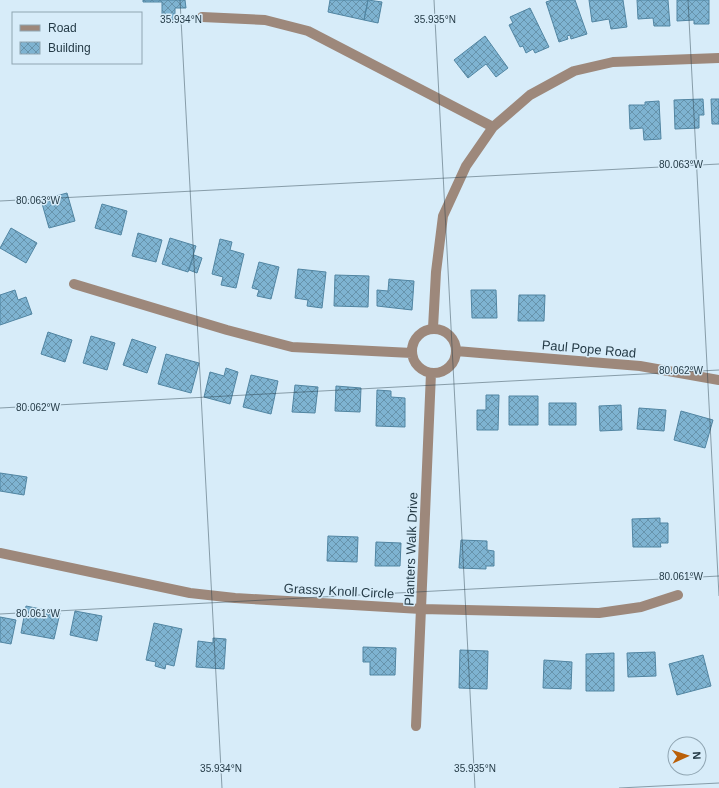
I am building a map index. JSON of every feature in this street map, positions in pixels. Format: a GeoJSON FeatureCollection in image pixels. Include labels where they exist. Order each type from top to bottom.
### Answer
{"type":"FeatureCollection","features":[{"type":"Feature","properties":{"kind":"street"},"geometry":{"type":"LineString","coordinates":[[202,17],[265,20],[308,31],[493,128]]}},
{"type":"Feature","properties":{"kind":"street"},"geometry":{"type":"LineString","coordinates":[[433,328],[436,272],[443,216],[466,166],[493,128],[530,95],[574,71],[613,62],[719,58]]}},
{"type":"Feature","properties":{"kind":"street"},"geometry":{"type":"LineString","coordinates":[[74,284],[227,330],[292,347],[412,353]]}},
{"type":"Feature","properties":{"kind":"street"},"geometry":{"type":"LineString","coordinates":[[433,328],[440,329],[452,337],[456,351],[451,365],[439,372],[431,373],[418,366],[412,353],[415,339],[426,330],[433,328]]}},
{"type":"Feature","properties":{"kind":"street","name":"Paul Pope Road"},"geometry":{"type":"LineString","coordinates":[[456,351],[640,366],[719,380]]}},
{"type":"Feature","properties":{"kind":"street","name":"Planters Walk Drive"},"geometry":{"type":"LineString","coordinates":[[416,726],[431,373]]}},
{"type":"Feature","properties":{"kind":"street","name":"Grassy Knoll Circle"},"geometry":{"type":"LineString","coordinates":[[0,553],[190,593],[235,598],[421,609],[599,613],[641,607],[678,596]]}},
{"type":"Feature","properties":{"kind":"building"},"geometry":{"type":"Polygon","coordinates":[[[143,0],[185,0],[186,8],[175,8],[175,22],[162,22],[162,2],[143,2],[143,0]]]}},
{"type":"Feature","properties":{"kind":"building"},"geometry":{"type":"Polygon","coordinates":[[[330,0],[368,0],[364,20],[328,12],[330,0]]]}},
{"type":"Feature","properties":{"kind":"building"},"geometry":{"type":"Polygon","coordinates":[[[368,0],[382,2],[378,23],[364,20],[368,0]]]}},
{"type":"Feature","properties":{"kind":"building"},"geometry":{"type":"Polygon","coordinates":[[[552,0],[575,0],[587,34],[571,39],[570,35],[567,36],[568,39],[559,42],[546,2],[552,0]]]}},
{"type":"Feature","properties":{"kind":"building"},"geometry":{"type":"Polygon","coordinates":[[[589,0],[623,0],[627,27],[611,29],[609,19],[592,22],[589,0]]]}},
{"type":"Feature","properties":{"kind":"building"},"geometry":{"type":"Polygon","coordinates":[[[637,0],[668,0],[670,26],[654,26],[653,18],[638,19],[637,0]]]}},
{"type":"Feature","properties":{"kind":"building"},"geometry":{"type":"Polygon","coordinates":[[[677,0],[709,0],[709,24],[694,24],[694,20],[677,21],[677,0]]]}},
{"type":"Feature","properties":{"kind":"building"},"geometry":{"type":"Polygon","coordinates":[[[530,8],[549,47],[535,53],[533,49],[526,53],[523,46],[520,47],[509,25],[513,23],[510,17],[530,8]]]}},
{"type":"Feature","properties":{"kind":"building"},"geometry":{"type":"Polygon","coordinates":[[[485,36],[508,68],[496,77],[486,64],[468,78],[454,60],[485,36]]]}},
{"type":"Feature","properties":{"kind":"building"},"geometry":{"type":"Polygon","coordinates":[[[703,99],[704,115],[699,115],[699,128],[675,129],[674,100],[703,99]]]}},
{"type":"Feature","properties":{"kind":"building"},"geometry":{"type":"Polygon","coordinates":[[[711,99],[719,99],[719,124],[712,124],[711,99]]]}},
{"type":"Feature","properties":{"kind":"building"},"geometry":{"type":"Polygon","coordinates":[[[659,101],[661,139],[644,140],[643,128],[630,129],[629,105],[645,105],[645,102],[659,101]]]}},
{"type":"Feature","properties":{"kind":"building"},"geometry":{"type":"Polygon","coordinates":[[[67,193],[75,221],[49,228],[41,200],[67,193]]]}},
{"type":"Feature","properties":{"kind":"building"},"geometry":{"type":"Polygon","coordinates":[[[102,204],[127,211],[121,235],[95,228],[102,204]]]}},
{"type":"Feature","properties":{"kind":"building"},"geometry":{"type":"Polygon","coordinates":[[[11,228],[37,243],[26,263],[0,248],[11,228]]]}},
{"type":"Feature","properties":{"kind":"building"},"geometry":{"type":"Polygon","coordinates":[[[138,233],[162,240],[156,262],[132,256],[138,233]]]}},
{"type":"Feature","properties":{"kind":"building"},"geometry":{"type":"Polygon","coordinates":[[[170,238],[196,246],[188,272],[162,264],[170,238]]]}},
{"type":"Feature","properties":{"kind":"building"},"geometry":{"type":"Polygon","coordinates":[[[220,239],[232,242],[230,250],[244,254],[236,288],[221,285],[223,277],[212,274],[220,239]]]}},
{"type":"Feature","properties":{"kind":"building"},"geometry":{"type":"Polygon","coordinates":[[[194,255],[202,258],[197,273],[189,270],[194,255]]]}},
{"type":"Feature","properties":{"kind":"building"},"geometry":{"type":"Polygon","coordinates":[[[259,262],[279,267],[271,299],[257,296],[259,290],[252,288],[259,262]]]}},
{"type":"Feature","properties":{"kind":"building"},"geometry":{"type":"Polygon","coordinates":[[[298,269],[326,272],[322,308],[307,306],[308,300],[295,298],[298,269]]]}},
{"type":"Feature","properties":{"kind":"building"},"geometry":{"type":"Polygon","coordinates":[[[335,275],[369,276],[368,307],[334,306],[335,275]]]}},
{"type":"Feature","properties":{"kind":"building"},"geometry":{"type":"Polygon","coordinates":[[[389,279],[414,281],[412,310],[377,306],[377,290],[388,291],[389,279]]]}},
{"type":"Feature","properties":{"kind":"building"},"geometry":{"type":"Polygon","coordinates":[[[15,290],[18,300],[26,297],[32,314],[0,325],[0,295],[15,290]]]}},
{"type":"Feature","properties":{"kind":"building"},"geometry":{"type":"Polygon","coordinates":[[[471,290],[496,290],[497,318],[472,318],[471,290]]]}},
{"type":"Feature","properties":{"kind":"building"},"geometry":{"type":"Polygon","coordinates":[[[519,295],[545,295],[544,321],[518,321],[519,295]]]}},
{"type":"Feature","properties":{"kind":"building"},"geometry":{"type":"Polygon","coordinates":[[[48,332],[72,340],[65,362],[41,354],[48,332]]]}},
{"type":"Feature","properties":{"kind":"building"},"geometry":{"type":"Polygon","coordinates":[[[91,336],[115,343],[107,370],[83,363],[91,336]]]}},
{"type":"Feature","properties":{"kind":"building"},"geometry":{"type":"Polygon","coordinates":[[[132,339],[156,347],[147,373],[123,365],[132,339]]]}},
{"type":"Feature","properties":{"kind":"building"},"geometry":{"type":"Polygon","coordinates":[[[166,354],[199,363],[191,393],[158,384],[166,354]]]}},
{"type":"Feature","properties":{"kind":"building"},"geometry":{"type":"Polygon","coordinates":[[[226,368],[238,372],[230,404],[204,397],[210,372],[224,376],[226,368]]]}},
{"type":"Feature","properties":{"kind":"building"},"geometry":{"type":"Polygon","coordinates":[[[251,375],[278,381],[271,414],[243,407],[251,375]]]}},
{"type":"Feature","properties":{"kind":"building"},"geometry":{"type":"Polygon","coordinates":[[[295,385],[318,387],[315,413],[292,412],[295,385]]]}},
{"type":"Feature","properties":{"kind":"building"},"geometry":{"type":"Polygon","coordinates":[[[336,386],[361,388],[360,412],[335,411],[336,386]]]}},
{"type":"Feature","properties":{"kind":"building"},"geometry":{"type":"Polygon","coordinates":[[[377,390],[391,391],[391,397],[405,398],[405,427],[376,426],[377,390]]]}},
{"type":"Feature","properties":{"kind":"building"},"geometry":{"type":"Polygon","coordinates":[[[486,395],[499,395],[498,430],[477,430],[477,410],[486,410],[486,395]]]}},
{"type":"Feature","properties":{"kind":"building"},"geometry":{"type":"Polygon","coordinates":[[[509,396],[538,396],[538,425],[509,425],[509,396]]]}},
{"type":"Feature","properties":{"kind":"building"},"geometry":{"type":"Polygon","coordinates":[[[549,403],[576,403],[576,425],[549,425],[549,403]]]}},
{"type":"Feature","properties":{"kind":"building"},"geometry":{"type":"Polygon","coordinates":[[[621,405],[622,430],[600,431],[599,406],[621,405]]]}},
{"type":"Feature","properties":{"kind":"building"},"geometry":{"type":"Polygon","coordinates":[[[639,408],[666,410],[664,431],[637,429],[639,408]]]}},
{"type":"Feature","properties":{"kind":"building"},"geometry":{"type":"Polygon","coordinates":[[[681,411],[713,420],[705,448],[674,440],[681,411]]]}},
{"type":"Feature","properties":{"kind":"building"},"geometry":{"type":"Polygon","coordinates":[[[0,473],[27,477],[24,495],[0,491],[0,473]]]}},
{"type":"Feature","properties":{"kind":"building"},"geometry":{"type":"Polygon","coordinates":[[[660,518],[660,523],[668,523],[668,543],[660,543],[661,547],[633,547],[632,519],[660,518]]]}},
{"type":"Feature","properties":{"kind":"building"},"geometry":{"type":"Polygon","coordinates":[[[328,536],[358,537],[357,562],[327,561],[328,536]]]}},
{"type":"Feature","properties":{"kind":"building"},"geometry":{"type":"Polygon","coordinates":[[[461,540],[487,541],[487,550],[494,551],[494,566],[486,566],[486,569],[459,568],[461,540]]]}},
{"type":"Feature","properties":{"kind":"building"},"geometry":{"type":"Polygon","coordinates":[[[376,542],[401,543],[400,566],[375,566],[376,542]]]}},
{"type":"Feature","properties":{"kind":"building"},"geometry":{"type":"Polygon","coordinates":[[[26,606],[60,613],[54,639],[21,633],[26,606]]]}},
{"type":"Feature","properties":{"kind":"building"},"geometry":{"type":"Polygon","coordinates":[[[75,611],[102,616],[97,641],[70,635],[75,611]]]}},
{"type":"Feature","properties":{"kind":"building"},"geometry":{"type":"Polygon","coordinates":[[[0,617],[16,620],[11,644],[0,642],[0,617]]]}},
{"type":"Feature","properties":{"kind":"building"},"geometry":{"type":"Polygon","coordinates":[[[154,623],[182,629],[174,666],[166,664],[165,669],[155,666],[156,662],[146,660],[154,623]]]}},
{"type":"Feature","properties":{"kind":"building"},"geometry":{"type":"Polygon","coordinates":[[[213,638],[226,639],[224,669],[196,667],[198,641],[213,643],[213,638]]]}},
{"type":"Feature","properties":{"kind":"building"},"geometry":{"type":"Polygon","coordinates":[[[363,647],[396,648],[395,675],[370,675],[370,662],[363,662],[363,647]]]}},
{"type":"Feature","properties":{"kind":"building"},"geometry":{"type":"Polygon","coordinates":[[[460,650],[488,651],[487,689],[459,688],[460,650]]]}},
{"type":"Feature","properties":{"kind":"building"},"geometry":{"type":"Polygon","coordinates":[[[655,652],[656,676],[628,677],[627,653],[655,652]]]}},
{"type":"Feature","properties":{"kind":"building"},"geometry":{"type":"Polygon","coordinates":[[[614,653],[614,691],[586,691],[586,654],[614,653]]]}},
{"type":"Feature","properties":{"kind":"building"},"geometry":{"type":"Polygon","coordinates":[[[703,655],[711,686],[677,695],[669,664],[703,655]]]}},
{"type":"Feature","properties":{"kind":"building"},"geometry":{"type":"Polygon","coordinates":[[[544,660],[572,662],[571,689],[543,688],[544,660]]]}}]}
